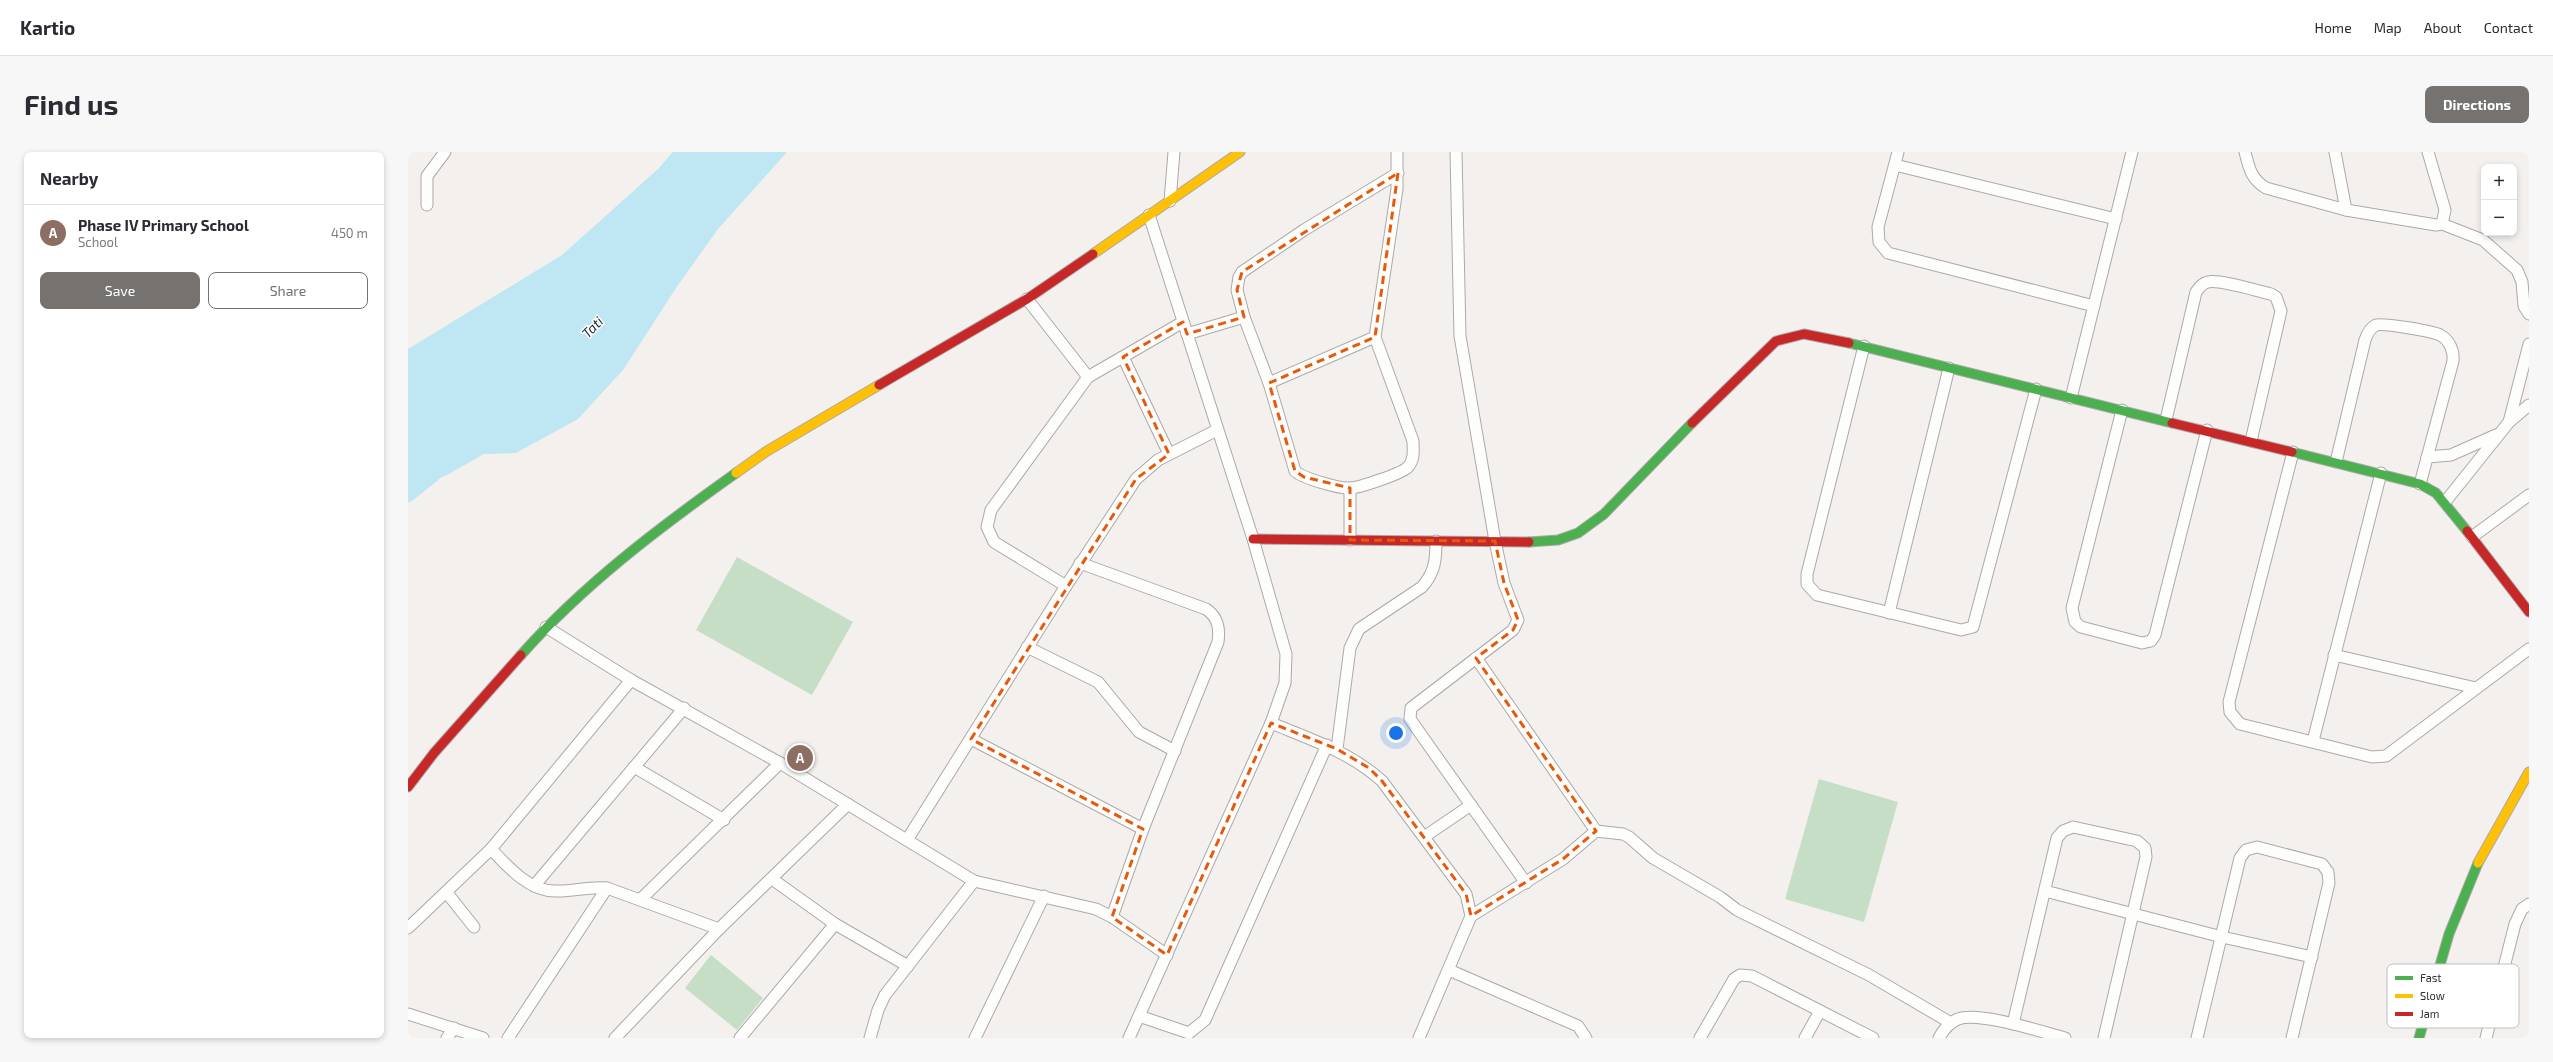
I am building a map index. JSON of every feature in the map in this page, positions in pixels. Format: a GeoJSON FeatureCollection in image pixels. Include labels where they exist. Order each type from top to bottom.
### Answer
{"type":"FeatureCollection","features":[{"type":"Feature","properties":{"kind":"street"},"geometry":{"type":"LineString","coordinates":[[427,205],[427,176],[445,152]]}},
{"type":"Feature","properties":{"kind":"street"},"geometry":{"type":"LineString","coordinates":[[1170,201],[1174,152]]}},
{"type":"Feature","properties":{"kind":"street"},"geometry":{"type":"LineString","coordinates":[[408,787],[434,753],[546,627],[612,568],[738,470],[1027,299],[1240,152]]}},
{"type":"Feature","properties":{"kind":"street"},"geometry":{"type":"LineString","coordinates":[[1397,152],[1398,173],[1375,337],[1413,441],[1414,456],[1408,468],[1398,473],[1350,488],[1304,477],[1295,471],[1268,383],[1244,317],[1237,290],[1238,277],[1242,272],[1304,230],[1398,173]]}},
{"type":"Feature","properties":{"kind":"street"},"geometry":{"type":"LineString","coordinates":[[1456,152],[1458,322],[1495,541],[1504,583],[1518,620],[1513,630],[1412,708],[1409,714],[1410,719],[1526,883]]}},
{"type":"Feature","properties":{"kind":"street"},"geometry":{"type":"LineString","coordinates":[[1898,152],[1878,227],[1879,242],[1888,253],[2094,306]]}},
{"type":"Feature","properties":{"kind":"street"},"geometry":{"type":"LineString","coordinates":[[2071,398],[2132,152]]}},
{"type":"Feature","properties":{"kind":"street"},"geometry":{"type":"LineString","coordinates":[[2245,152],[2251,175],[2257,182],[2266,188],[2346,210],[2431,226],[2442,224],[2483,240],[2517,270],[2522,282],[2524,306],[2529,314]]}},
{"type":"Feature","properties":{"kind":"street"},"geometry":{"type":"LineString","coordinates":[[2335,152],[2346,210]]}},
{"type":"Feature","properties":{"kind":"street"},"geometry":{"type":"LineString","coordinates":[[2428,152],[2445,210],[2442,224]]}},
{"type":"Feature","properties":{"kind":"street"},"geometry":{"type":"LineString","coordinates":[[1895,165],[2116,219]]}},
{"type":"Feature","properties":{"kind":"street"},"geometry":{"type":"LineString","coordinates":[[1129,1038],[1271,723],[1285,683],[1286,654],[1253,539],[1149,215]]}},
{"type":"Feature","properties":{"kind":"street"},"geometry":{"type":"LineString","coordinates":[[2166,420],[2196,292],[2202,284],[2207,282],[2217,282],[2271,294],[2276,297],[2281,311],[2251,441]]}},
{"type":"Feature","properties":{"kind":"street"},"geometry":{"type":"LineString","coordinates":[[1027,299],[1088,377]]}},
{"type":"Feature","properties":{"kind":"street"},"geometry":{"type":"LineString","coordinates":[[1187,334],[1244,317]]}},
{"type":"Feature","properties":{"kind":"street"},"geometry":{"type":"LineString","coordinates":[[1066,586],[994,542],[989,535],[987,523],[991,510],[1088,377],[1183,322]]}},
{"type":"Feature","properties":{"kind":"street"},"geometry":{"type":"LineString","coordinates":[[2336,462],[2365,340],[2371,329],[2382,324],[2440,335],[2446,339],[2454,353],[2420,484]]}},
{"type":"Feature","properties":{"kind":"street"},"geometry":{"type":"LineString","coordinates":[[1253,539],[1542,542],[1558,540],[1578,533],[1604,514],[1701,413],[1776,341],[1804,334],[1864,346],[2036,390],[2166,420],[2381,473],[2420,484],[2436,494],[2444,502],[2528,609]]}},
{"type":"Feature","properties":{"kind":"street"},"geometry":{"type":"LineString","coordinates":[[1268,383],[1375,337]]}},
{"type":"Feature","properties":{"kind":"street"},"geometry":{"type":"LineString","coordinates":[[2427,457],[2451,455],[2468,450],[2506,427],[2529,344]]}},
{"type":"Feature","properties":{"kind":"street"},"geometry":{"type":"LineString","coordinates":[[1864,346],[1834,460],[1807,574],[1807,584],[1817,595],[1961,630],[1973,627],[1977,621],[2036,390]]}},
{"type":"Feature","properties":{"kind":"street"},"geometry":{"type":"LineString","coordinates":[[1123,357],[1169,454]]}},
{"type":"Feature","properties":{"kind":"street"},"geometry":{"type":"LineString","coordinates":[[1889,613],[1949,368]]}},
{"type":"Feature","properties":{"kind":"street"},"geometry":{"type":"LineString","coordinates":[[2444,502],[2506,427],[2529,405]]}},
{"type":"Feature","properties":{"kind":"street"},"geometry":{"type":"LineString","coordinates":[[2122,410],[2072,608],[2075,622],[2081,627],[2142,643],[2151,641],[2155,635],[2207,430]]}},
{"type":"Feature","properties":{"kind":"street"},"geometry":{"type":"LineString","coordinates":[[907,840],[1080,563],[1136,479],[1158,460],[1218,430]]}},
{"type":"Feature","properties":{"kind":"street"},"geometry":{"type":"LineString","coordinates":[[2293,452],[2229,702],[2230,712],[2240,724],[2313,741],[2372,757],[2386,756],[2529,649]]}},
{"type":"Feature","properties":{"kind":"street"},"geometry":{"type":"LineString","coordinates":[[2313,741],[2381,473]]}},
{"type":"Feature","properties":{"kind":"street"},"geometry":{"type":"LineString","coordinates":[[1350,488],[1350,540]]}},
{"type":"Feature","properties":{"kind":"street"},"geometry":{"type":"LineString","coordinates":[[2472,537],[2529,495]]}},
{"type":"Feature","properties":{"kind":"street"},"geometry":{"type":"LineString","coordinates":[[1139,1016],[1189,1033],[1205,1020],[1332,747],[1350,648],[1354,636],[1359,629],[1422,587],[1429,579],[1436,561],[1436,541]]}},
{"type":"Feature","properties":{"kind":"street"},"geometry":{"type":"LineString","coordinates":[[1080,563],[1206,608],[1215,617],[1219,631],[1218,642],[1143,829],[1112,917]]}},
{"type":"Feature","properties":{"kind":"street"},"geometry":{"type":"LineString","coordinates":[[546,627],[631,680],[684,708],[780,763],[974,881],[1084,905],[1112,917],[1166,955]]}},
{"type":"Feature","properties":{"kind":"street"},"geometry":{"type":"LineString","coordinates":[[1027,647],[1098,682],[1139,732],[1175,751]]}},
{"type":"Feature","properties":{"kind":"street"},"geometry":{"type":"LineString","coordinates":[[2334,655],[2476,688]]}},
{"type":"Feature","properties":{"kind":"street"},"geometry":{"type":"LineString","coordinates":[[1476,658],[1596,831]]}},
{"type":"Feature","properties":{"kind":"street"},"geometry":{"type":"LineString","coordinates":[[408,928],[447,893],[491,849],[631,680]]}},
{"type":"Feature","properties":{"kind":"street"},"geometry":{"type":"LineString","coordinates":[[534,886],[684,708]]}},
{"type":"Feature","properties":{"kind":"street"},"geometry":{"type":"LineString","coordinates":[[1271,723],[1332,747],[1368,768],[1382,781],[1466,894],[1471,916],[1419,1038]]}},
{"type":"Feature","properties":{"kind":"street"},"geometry":{"type":"LineString","coordinates":[[971,739],[1143,829]]}},
{"type":"Feature","properties":{"kind":"street"},"geometry":{"type":"LineString","coordinates":[[641,899],[724,820],[780,763]]}},
{"type":"Feature","properties":{"kind":"street"},"geometry":{"type":"LineString","coordinates":[[634,767],[724,820]]}},
{"type":"Feature","properties":{"kind":"street"},"geometry":{"type":"LineString","coordinates":[[2439,964],[2460,902],[2486,846],[2529,772]]}},
{"type":"Feature","properties":{"kind":"street"},"geometry":{"type":"LineString","coordinates":[[615,1038],[719,929],[848,804]]}},
{"type":"Feature","properties":{"kind":"street"},"geometry":{"type":"LineString","coordinates":[[1424,837],[1471,805]]}},
{"type":"Feature","properties":{"kind":"street"},"geometry":{"type":"LineString","coordinates":[[2013,1024],[2057,838],[2064,831],[2073,827],[2137,841],[2145,848],[2146,857],[2104,1038]]}},
{"type":"Feature","properties":{"kind":"street"},"geometry":{"type":"LineString","coordinates":[[1471,916],[1563,859],[1596,831],[1623,834],[1653,858],[1720,897],[1737,910],[1869,975],[1951,1023]]}},
{"type":"Feature","properties":{"kind":"street"},"geometry":{"type":"LineString","coordinates":[[2197,1038],[2240,858],[2246,850],[2257,847],[2322,864],[2328,872],[2329,883],[2292,1038]]}},
{"type":"Feature","properties":{"kind":"street"},"geometry":{"type":"LineString","coordinates":[[491,849],[506,864],[534,886],[555,892],[590,887],[607,888],[641,899],[719,929]]}},
{"type":"Feature","properties":{"kind":"street"},"geometry":{"type":"LineString","coordinates":[[772,879],[835,924],[908,966]]}},
{"type":"Feature","properties":{"kind":"street"},"geometry":{"type":"LineString","coordinates":[[870,1038],[881,1002],[974,881]]}},
{"type":"Feature","properties":{"kind":"street"},"geometry":{"type":"LineString","coordinates":[[508,1038],[607,888]]}},
{"type":"Feature","properties":{"kind":"street"},"geometry":{"type":"LineString","coordinates":[[2045,891],[2222,937],[2312,957]]}},
{"type":"Feature","properties":{"kind":"street"},"geometry":{"type":"LineString","coordinates":[[447,893],[474,927]]}},
{"type":"Feature","properties":{"kind":"street"},"geometry":{"type":"LineString","coordinates":[[975,1038],[1044,896]]}},
{"type":"Feature","properties":{"kind":"street"},"geometry":{"type":"LineString","coordinates":[[2505,964],[2515,924],[2522,910],[2529,904]]}},
{"type":"Feature","properties":{"kind":"street"},"geometry":{"type":"LineString","coordinates":[[740,1038],[835,924]]}},
{"type":"Feature","properties":{"kind":"street"},"geometry":{"type":"LineString","coordinates":[[1449,970],[1578,1026],[1586,1038]]}},
{"type":"Feature","properties":{"kind":"street"},"geometry":{"type":"LineString","coordinates":[[1700,1038],[1734,979],[1740,975],[1752,976],[1873,1038]]}},
{"type":"Feature","properties":{"kind":"street"},"geometry":{"type":"LineString","coordinates":[[1805,1038],[1820,1011]]}},
{"type":"Feature","properties":{"kind":"street"},"geometry":{"type":"LineString","coordinates":[[408,1014],[483,1038]]}},
{"type":"Feature","properties":{"kind":"street"},"geometry":{"type":"LineString","coordinates":[[1939,1038],[1951,1023],[1960,1018],[1974,1018],[2013,1024],[2065,1038]]}},
{"type":"Feature","properties":{"kind":"street"},"geometry":{"type":"LineString","coordinates":[[447,1038],[454,1028]]}},
{"type":"Feature","properties":{"kind":"street"},"geometry":{"type":"LineString","coordinates":[[2419,1038],[2422,1028]]}},
{"type":"Feature","properties":{"kind":"street"},"geometry":{"type":"LineString","coordinates":[[2486,1038],[2489,1028]]}},
{"type":"Feature","properties":{"kind":"highlighted area"},"geometry":{"type":"Polygon","coordinates":[[[1398,173],[1375,337],[1269,383],[1295,471],[1304,477],[1350,488],[1350,540],[1495,541],[1504,583],[1518,620],[1513,630],[1476,658],[1596,831],[1563,859],[1471,916],[1466,894],[1382,781],[1369,768],[1337,749],[1271,723],[1167,955],[1112,917],[1143,829],[971,739],[1136,479],[1169,454],[1123,357],[1183,322],[1187,334],[1244,317],[1237,290],[1242,272],[1398,173]]]}},
{"type":"Feature","properties":{"kind":"green space"},"geometry":{"type":"Polygon","coordinates":[[[737,557],[853,622],[812,695],[696,630],[737,557]]]}},
{"type":"Feature","properties":{"kind":"green space"},"geometry":{"type":"Polygon","coordinates":[[[1819,779],[1898,802],[1864,922],[1785,899],[1819,779]]]}},
{"type":"Feature","properties":{"kind":"green space"},"geometry":{"type":"Polygon","coordinates":[[[711,955],[763,998],[737,1030],[685,988],[711,955]]]}},
{"type":"Feature","properties":{"kind":"water"},"geometry":{"type":"Polygon","coordinates":[[[673,152],[787,152],[718,229],[676,288],[623,370],[578,419],[516,453],[484,454],[447,475],[408,491],[408,349],[562,255],[658,169],[673,152]]]}},
{"type":"Feature","properties":{"kind":"waterway","name":"Tati"},"geometry":{"type":"LineString","coordinates":[[408,494],[433,474]]}},
{"type":"Feature","properties":{"kind":"traffic: fast"},"geometry":{"type":"LineString","coordinates":[[1849,343],[2172,423]]}},
{"type":"Feature","properties":{"kind":"traffic: fast"},"geometry":{"type":"LineString","coordinates":[[1529,542],[1558,540],[1578,533],[1604,514],[1692,423]]}},
{"type":"Feature","properties":{"kind":"traffic: fast"},"geometry":{"type":"LineString","coordinates":[[2292,452],[2420,484],[2436,493],[2467,531]]}},
{"type":"Feature","properties":{"kind":"traffic: fast"},"geometry":{"type":"LineString","coordinates":[[521,655],[570,605],[623,558],[679,514],[736,473]]}},
{"type":"Feature","properties":{"kind":"traffic: fast"},"geometry":{"type":"LineString","coordinates":[[2440,964],[2449,934],[2478,863]]}},
{"type":"Feature","properties":{"kind":"traffic: fast"},"geometry":{"type":"LineString","coordinates":[[2419,1038],[2422,1028]]}},
{"type":"Feature","properties":{"kind":"traffic: slow"},"geometry":{"type":"LineString","coordinates":[[1093,254],[1240,152]]}},
{"type":"Feature","properties":{"kind":"traffic: slow"},"geometry":{"type":"LineString","coordinates":[[736,473],[767,451],[879,385]]}},
{"type":"Feature","properties":{"kind":"traffic: slow"},"geometry":{"type":"LineString","coordinates":[[2478,863],[2529,772]]}},
{"type":"Feature","properties":{"kind":"traffic: jam"},"geometry":{"type":"LineString","coordinates":[[879,385],[1027,299],[1093,254]]}},
{"type":"Feature","properties":{"kind":"traffic: jam"},"geometry":{"type":"LineString","coordinates":[[1692,423],[1776,341],[1804,334],[1849,343]]}},
{"type":"Feature","properties":{"kind":"traffic: jam"},"geometry":{"type":"LineString","coordinates":[[2172,423],[2292,452]]}},
{"type":"Feature","properties":{"kind":"traffic: jam"},"geometry":{"type":"LineString","coordinates":[[2467,531],[2529,612]]}},
{"type":"Feature","properties":{"kind":"traffic: jam"},"geometry":{"type":"LineString","coordinates":[[1253,539],[1529,542]]}},
{"type":"Feature","properties":{"kind":"traffic: jam"},"geometry":{"type":"LineString","coordinates":[[408,787],[434,753],[521,655]]}},
{"type":"Feature","properties":{"kind":"place","name":"Phase IV Primary School"},"geometry":{"type":"Point","coordinates":[800,758]}}]}
